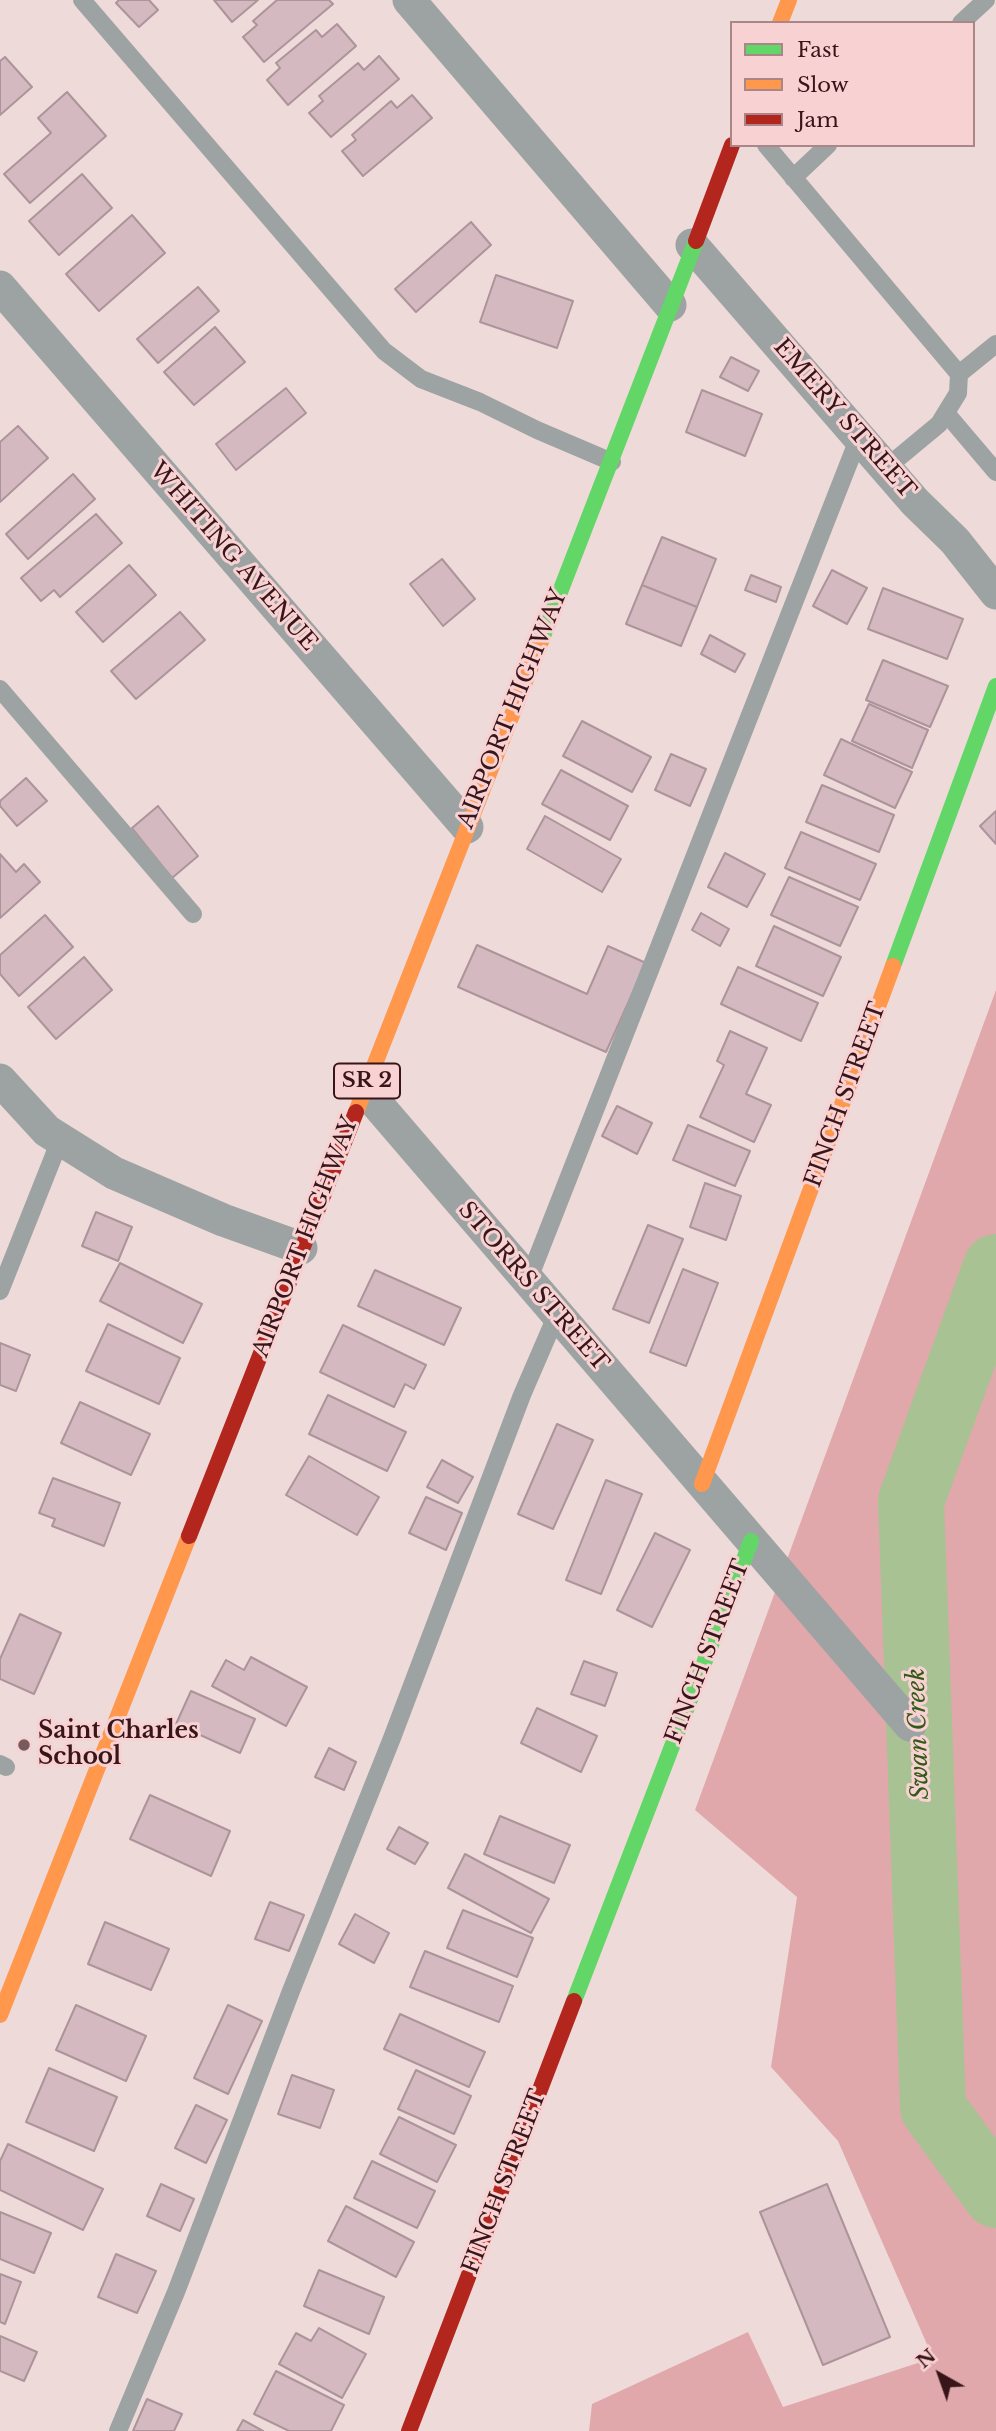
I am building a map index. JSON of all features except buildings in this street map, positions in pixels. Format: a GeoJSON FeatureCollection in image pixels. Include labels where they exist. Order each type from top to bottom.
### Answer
{"type":"FeatureCollection","features":[{"type":"Feature","properties":{"kind":"main road"},"geometry":{"type":"LineString","coordinates":[[781,21],[789,0]]}},
{"type":"Feature","properties":{"kind":"main road","name":"AIRPORT HIGHWAY"},"geometry":{"type":"LineString","coordinates":[[0,2015],[611,462],[731,147]]}},
{"type":"Feature","properties":{"kind":"main road","name":"FINCH STREET"},"geometry":{"type":"LineString","coordinates":[[702,1484],[996,687]]}},
{"type":"Feature","properties":{"kind":"main road","name":"FINCH STREET"},"geometry":{"type":"LineString","coordinates":[[409,2431],[751,1541]]}},
{"type":"Feature","properties":{"kind":"street"},"geometry":{"type":"LineString","coordinates":[[409,0],[670,305]]}},
{"type":"Feature","properties":{"kind":"street","name":"EMERY STREET"},"geometry":{"type":"LineString","coordinates":[[692,245],[915,502],[955,541],[996,593]]}},
{"type":"Feature","properties":{"kind":"street","name":"WHITING AVENUE"},"geometry":{"type":"LineString","coordinates":[[0,287],[467,827]]}},
{"type":"Feature","properties":{"kind":"street"},"geometry":{"type":"LineString","coordinates":[[0,1080],[47,1131],[114,1173],[223,1220],[301,1248]]}},
{"type":"Feature","properties":{"kind":"street","name":"STORRS STREET"},"geometry":{"type":"LineString","coordinates":[[364,1090],[702,1484]]}},
{"type":"Feature","properties":{"kind":"street","name":"FINCH STREET"},"geometry":{"type":"LineString","coordinates":[[702,1484],[751,1541]]}},
{"type":"Feature","properties":{"kind":"street"},"geometry":{"type":"LineString","coordinates":[[751,1541],[910,1725]]}},
{"type":"Feature","properties":{"kind":"lane"},"geometry":{"type":"LineString","coordinates":[[82,0],[384,351],[421,379],[480,402],[611,462]]}},
{"type":"Feature","properties":{"kind":"lane"},"geometry":{"type":"LineString","coordinates":[[963,21],[986,0]]}},
{"type":"Feature","properties":{"kind":"lane"},"geometry":{"type":"LineString","coordinates":[[768,147],[959,374],[958,393],[939,424],[886,468]]}},
{"type":"Feature","properties":{"kind":"lane"},"geometry":{"type":"LineString","coordinates":[[793,178],[826,147]]}},
{"type":"Feature","properties":{"kind":"lane"},"geometry":{"type":"LineString","coordinates":[[959,374],[996,344]]}},
{"type":"Feature","properties":{"kind":"lane"},"geometry":{"type":"LineString","coordinates":[[946,413],[996,472]]}},
{"type":"Feature","properties":{"kind":"lane"},"geometry":{"type":"LineString","coordinates":[[528,1281],[859,437]]}},
{"type":"Feature","properties":{"kind":"lane"},"geometry":{"type":"LineString","coordinates":[[0,689],[193,914]]}},
{"type":"Feature","properties":{"kind":"lane"},"geometry":{"type":"LineString","coordinates":[[0,1291],[60,1140]]}},
{"type":"Feature","properties":{"kind":"lane"},"geometry":{"type":"LineString","coordinates":[[118,2431],[176,2292],[286,2003],[556,1314]]}},
{"type":"Feature","properties":{"kind":"shaded area"},"geometry":{"type":"Polygon","coordinates":[[[996,990],[996,2431],[589,2431],[592,2404],[748,2332],[783,2407],[933,2358],[838,2141],[771,2067],[797,1897],[695,1810],[996,990]]]}},
{"type":"Feature","properties":{"kind":"waterway","name":"Swan Creek"},"geometry":{"type":"LineString","coordinates":[[996,1267],[911,1501],[933,2108],[996,2195]]}},
{"type":"Feature","properties":{"kind":"traffic: fast"},"geometry":{"type":"LineString","coordinates":[[541,641],[696,241]]}},
{"type":"Feature","properties":{"kind":"traffic: fast"},"geometry":{"type":"LineString","coordinates":[[893,966],[996,686]]}},
{"type":"Feature","properties":{"kind":"traffic: fast"},"geometry":{"type":"LineString","coordinates":[[574,2001],[751,1541]]}},
{"type":"Feature","properties":{"kind":"traffic: slow"},"geometry":{"type":"LineString","coordinates":[[781,21],[789,0]]}},
{"type":"Feature","properties":{"kind":"traffic: slow"},"geometry":{"type":"LineString","coordinates":[[356,1112],[541,641]]}},
{"type":"Feature","properties":{"kind":"traffic: slow"},"geometry":{"type":"LineString","coordinates":[[702,1484],[893,966]]}},
{"type":"Feature","properties":{"kind":"traffic: slow"},"geometry":{"type":"LineString","coordinates":[[0,2015],[189,1536]]}},
{"type":"Feature","properties":{"kind":"traffic: jam"},"geometry":{"type":"LineString","coordinates":[[696,241],[731,147]]}},
{"type":"Feature","properties":{"kind":"traffic: jam"},"geometry":{"type":"LineString","coordinates":[[189,1536],[356,1112]]}},
{"type":"Feature","properties":{"kind":"traffic: jam"},"geometry":{"type":"LineString","coordinates":[[409,2431],[574,2001]]}},
{"type":"Feature","properties":{"kind":"place","name":"Saint Charles School"},"geometry":{"type":"Point","coordinates":[24,1745]}}]}
